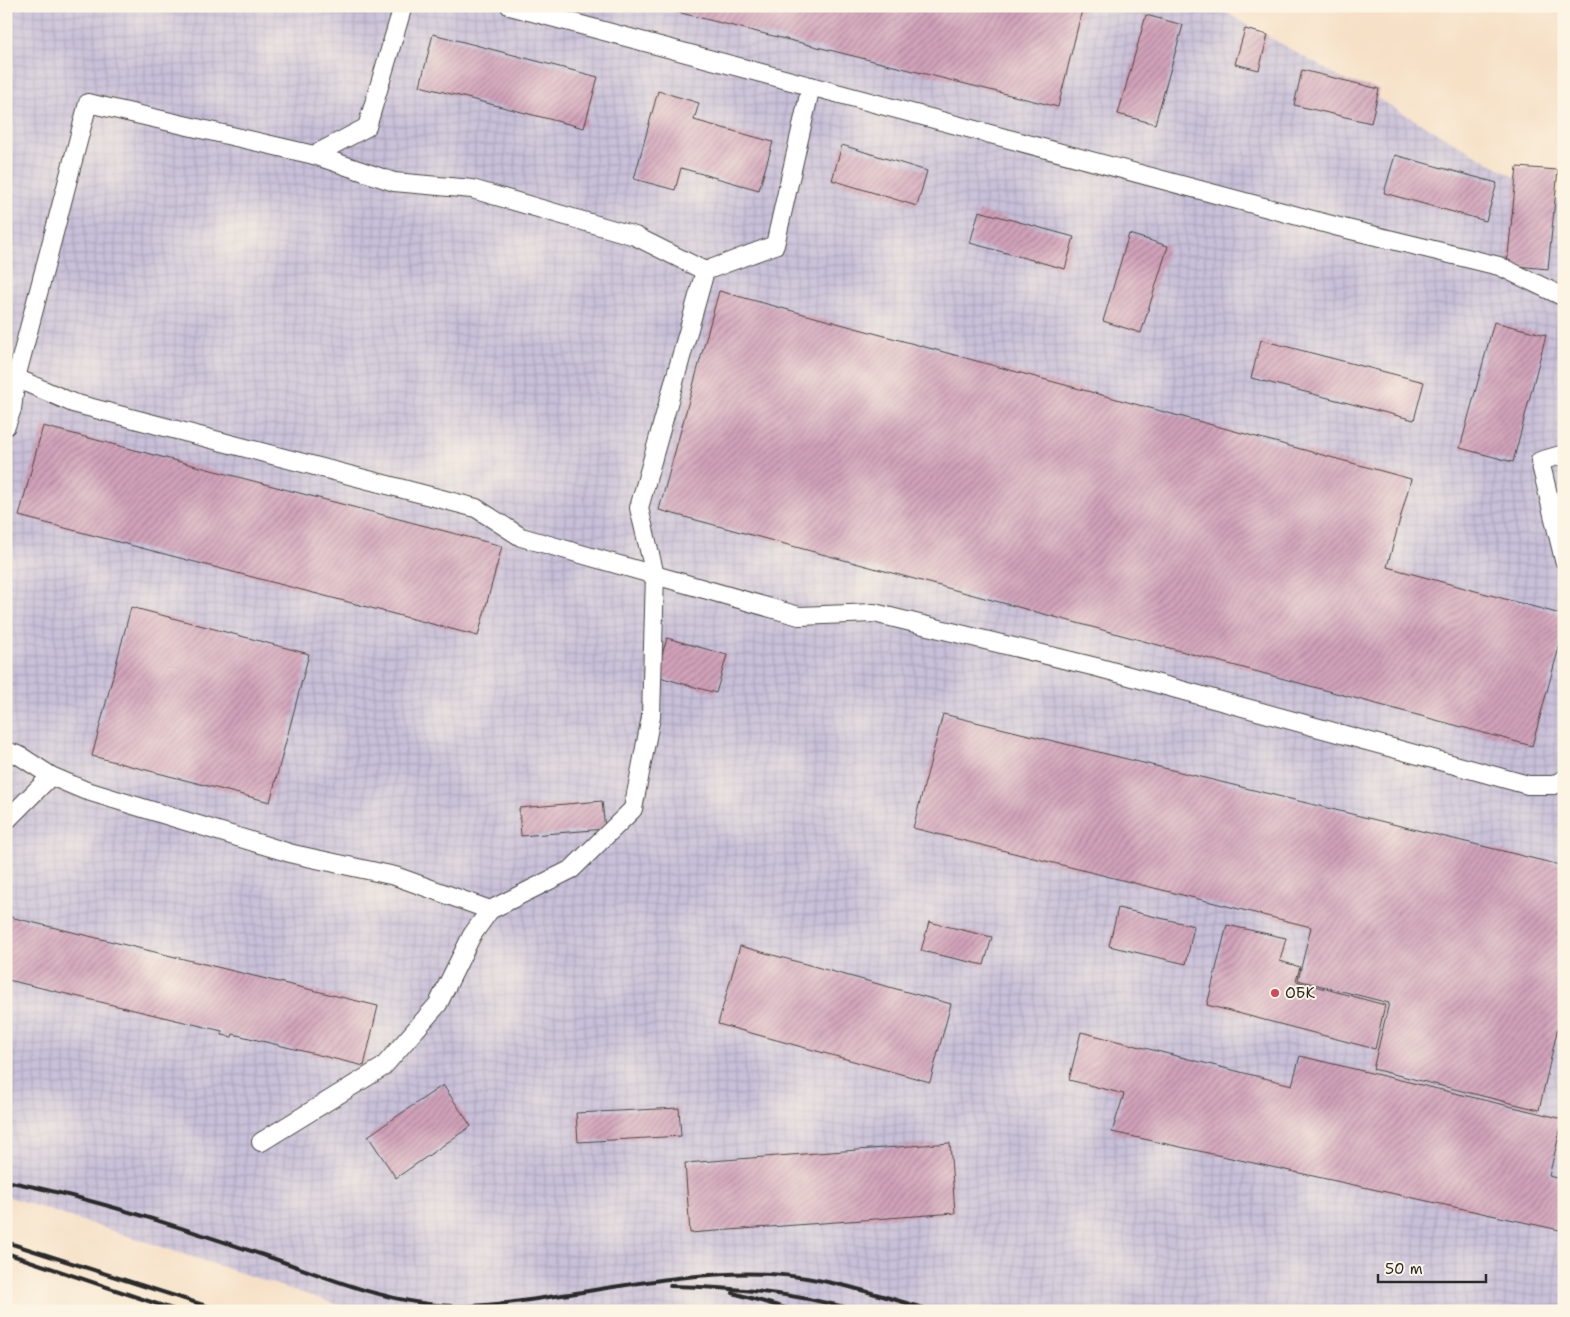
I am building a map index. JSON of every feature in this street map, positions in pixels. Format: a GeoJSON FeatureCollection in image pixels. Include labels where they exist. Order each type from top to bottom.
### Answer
{"type":"FeatureCollection","features":[{"type":"Feature","properties":{"kind":"lane"},"geometry":{"type":"LineString","coordinates":[[314,155],[367,127],[404,6]]}},
{"type":"Feature","properties":{"kind":"lane"},"geometry":{"type":"LineString","coordinates":[[510,6],[1320,222],[1499,266],[1564,297]]}},
{"type":"Feature","properties":{"kind":"lane"},"geometry":{"type":"LineString","coordinates":[[6,426],[12,409],[11,377],[88,102],[314,155],[394,182],[472,189],[635,236],[705,270],[775,245],[811,86]]}},
{"type":"Feature","properties":{"kind":"lane"},"geometry":{"type":"LineString","coordinates":[[260,1142],[383,1067],[438,1004],[472,935],[490,910],[572,869],[633,809],[651,717],[655,575],[639,508],[705,270]]}},
{"type":"Feature","properties":{"kind":"lane"},"geometry":{"type":"LineString","coordinates":[[11,377],[74,403],[476,508],[521,538],[799,616],[874,613],[1100,668],[1528,785],[1554,785],[1564,779]]}},
{"type":"Feature","properties":{"kind":"lane"},"geometry":{"type":"LineString","coordinates":[[1564,454],[1540,461],[1564,560]]}},
{"type":"Feature","properties":{"kind":"lane"},"geometry":{"type":"LineString","coordinates":[[6,751],[20,756],[51,776],[84,790],[293,854],[395,876],[490,910]]}},
{"type":"Feature","properties":{"kind":"lane"},"geometry":{"type":"LineString","coordinates":[[6,821],[51,776]]}},
{"type":"Feature","properties":{"kind":"shaded area"},"geometry":{"type":"Polygon","coordinates":[[[6,6],[1215,6],[1564,205],[1564,1311],[357,1311],[6,1196],[6,6]]]}},
{"type":"Feature","properties":{"kind":"building"},"geometry":{"type":"Polygon","coordinates":[[[670,6],[1083,6],[1058,107],[669,10],[670,6]]]}},
{"type":"Feature","properties":{"kind":"building"},"geometry":{"type":"Polygon","coordinates":[[[1146,15],[1183,25],[1155,124],[1118,114],[1146,15]]]}},
{"type":"Feature","properties":{"kind":"building"},"geometry":{"type":"Polygon","coordinates":[[[1245,29],[1268,35],[1259,70],[1235,64],[1245,29]]]}},
{"type":"Feature","properties":{"kind":"building"},"geometry":{"type":"Polygon","coordinates":[[[433,34],[598,77],[584,128],[420,86],[433,34]]]}},
{"type":"Feature","properties":{"kind":"building"},"geometry":{"type":"Polygon","coordinates":[[[1302,70],[1379,89],[1371,123],[1294,105],[1302,70]]]}},
{"type":"Feature","properties":{"kind":"building"},"geometry":{"type":"Polygon","coordinates":[[[658,91],[699,103],[694,120],[773,142],[759,190],[681,168],[675,190],[634,179],[658,91]]]}},
{"type":"Feature","properties":{"kind":"building"},"geometry":{"type":"Polygon","coordinates":[[[842,145],[927,171],[917,206],[832,180],[842,145]]]}},
{"type":"Feature","properties":{"kind":"building"},"geometry":{"type":"Polygon","coordinates":[[[1395,155],[1497,183],[1486,221],[1384,193],[1395,155]]]}},
{"type":"Feature","properties":{"kind":"building"},"geometry":{"type":"Polygon","coordinates":[[[1517,167],[1558,170],[1548,269],[1507,265],[1517,167]]]}},
{"type":"Feature","properties":{"kind":"building"},"geometry":{"type":"Polygon","coordinates":[[[979,211],[1074,237],[1065,269],[970,243],[979,211]]]}},
{"type":"Feature","properties":{"kind":"building"},"geometry":{"type":"Polygon","coordinates":[[[1129,234],[1168,246],[1141,333],[1103,321],[1129,234]]]}},
{"type":"Feature","properties":{"kind":"building"},"geometry":{"type":"Polygon","coordinates":[[[719,291],[1411,479],[1387,567],[1564,615],[1564,629],[1532,746],[659,510],[719,291]]]}},
{"type":"Feature","properties":{"kind":"building"},"geometry":{"type":"Polygon","coordinates":[[[1494,322],[1546,335],[1513,462],[1460,448],[1494,322]]]}},
{"type":"Feature","properties":{"kind":"building"},"geometry":{"type":"Polygon","coordinates":[[[1261,340],[1424,382],[1414,420],[1251,378],[1261,340]]]}},
{"type":"Feature","properties":{"kind":"building"},"geometry":{"type":"Polygon","coordinates":[[[43,426],[502,546],[478,636],[19,516],[43,426]]]}},
{"type":"Feature","properties":{"kind":"building"},"geometry":{"type":"Polygon","coordinates":[[[131,607],[309,654],[270,802],[92,756],[131,607]]]}},
{"type":"Feature","properties":{"kind":"building"},"geometry":{"type":"Polygon","coordinates":[[[667,638],[727,655],[716,693],[656,676],[667,638]]]}},
{"type":"Feature","properties":{"kind":"building"},"geometry":{"type":"Polygon","coordinates":[[[943,714],[1564,866],[1564,1001],[1539,1110],[1373,1069],[1389,1003],[1298,980],[1311,927],[913,828],[943,714]]]}},
{"type":"Feature","properties":{"kind":"building"},"geometry":{"type":"Polygon","coordinates":[[[602,801],[605,829],[521,836],[519,808],[602,801]]]}},
{"type":"Feature","properties":{"kind":"building"},"geometry":{"type":"Polygon","coordinates":[[[1118,908],[1194,926],[1186,964],[1109,946],[1118,908]]]}},
{"type":"Feature","properties":{"kind":"building"},"geometry":{"type":"Polygon","coordinates":[[[6,916],[378,1006],[364,1066],[233,1034],[232,1037],[222,1035],[222,1031],[8,980],[6,985],[6,916]]]}},
{"type":"Feature","properties":{"kind":"building"},"geometry":{"type":"Polygon","coordinates":[[[929,922],[992,937],[984,965],[921,951],[929,922]]]}},
{"type":"Feature","properties":{"kind":"building","name":"ОБК"},"geometry":{"type":"Polygon","coordinates":[[[1227,925],[1286,938],[1280,961],[1300,967],[1296,981],[1385,1005],[1375,1049],[1207,1005],[1227,925]]]}},
{"type":"Feature","properties":{"kind":"building"},"geometry":{"type":"Polygon","coordinates":[[[740,946],[951,1004],[930,1082],[718,1024],[740,946]]]}},
{"type":"Feature","properties":{"kind":"building"},"geometry":{"type":"Polygon","coordinates":[[[1081,1032],[1292,1085],[1300,1056],[1563,1119],[1549,1176],[1564,1180],[1564,1231],[1112,1132],[1124,1094],[1069,1080],[1081,1032]]]}},
{"type":"Feature","properties":{"kind":"building"},"geometry":{"type":"Polygon","coordinates":[[[443,1085],[471,1126],[396,1178],[368,1136],[443,1085]]]}},
{"type":"Feature","properties":{"kind":"building"},"geometry":{"type":"Polygon","coordinates":[[[679,1108],[681,1136],[578,1142],[576,1113],[679,1108]]]}},
{"type":"Feature","properties":{"kind":"building"},"geometry":{"type":"Polygon","coordinates":[[[950,1143],[955,1213],[690,1233],[685,1163],[950,1143]]]}},
{"type":"Feature","properties":{"kind":"railway"},"geometry":{"type":"LineString","coordinates":[[6,1181],[40,1188],[140,1215],[360,1289],[429,1304],[452,1306],[491,1305],[663,1280],[745,1273],[791,1276],[832,1283],[933,1311]]}},
{"type":"Feature","properties":{"kind":"railway"},"geometry":{"type":"LineString","coordinates":[[6,1242],[222,1311]]}},
{"type":"Feature","properties":{"kind":"railway"},"geometry":{"type":"LineString","coordinates":[[6,1253],[178,1311]]}},
{"type":"Feature","properties":{"kind":"railway"},"geometry":{"type":"LineString","coordinates":[[670,1286],[718,1288],[789,1295],[859,1311]]}},
{"type":"Feature","properties":{"kind":"railway"},"geometry":{"type":"LineString","coordinates":[[733,1293],[796,1311]]}},
{"type":"Feature","properties":{"kind":"place","name":"ОБК"},"geometry":{"type":"Point","coordinates":[1275,993]}}]}
